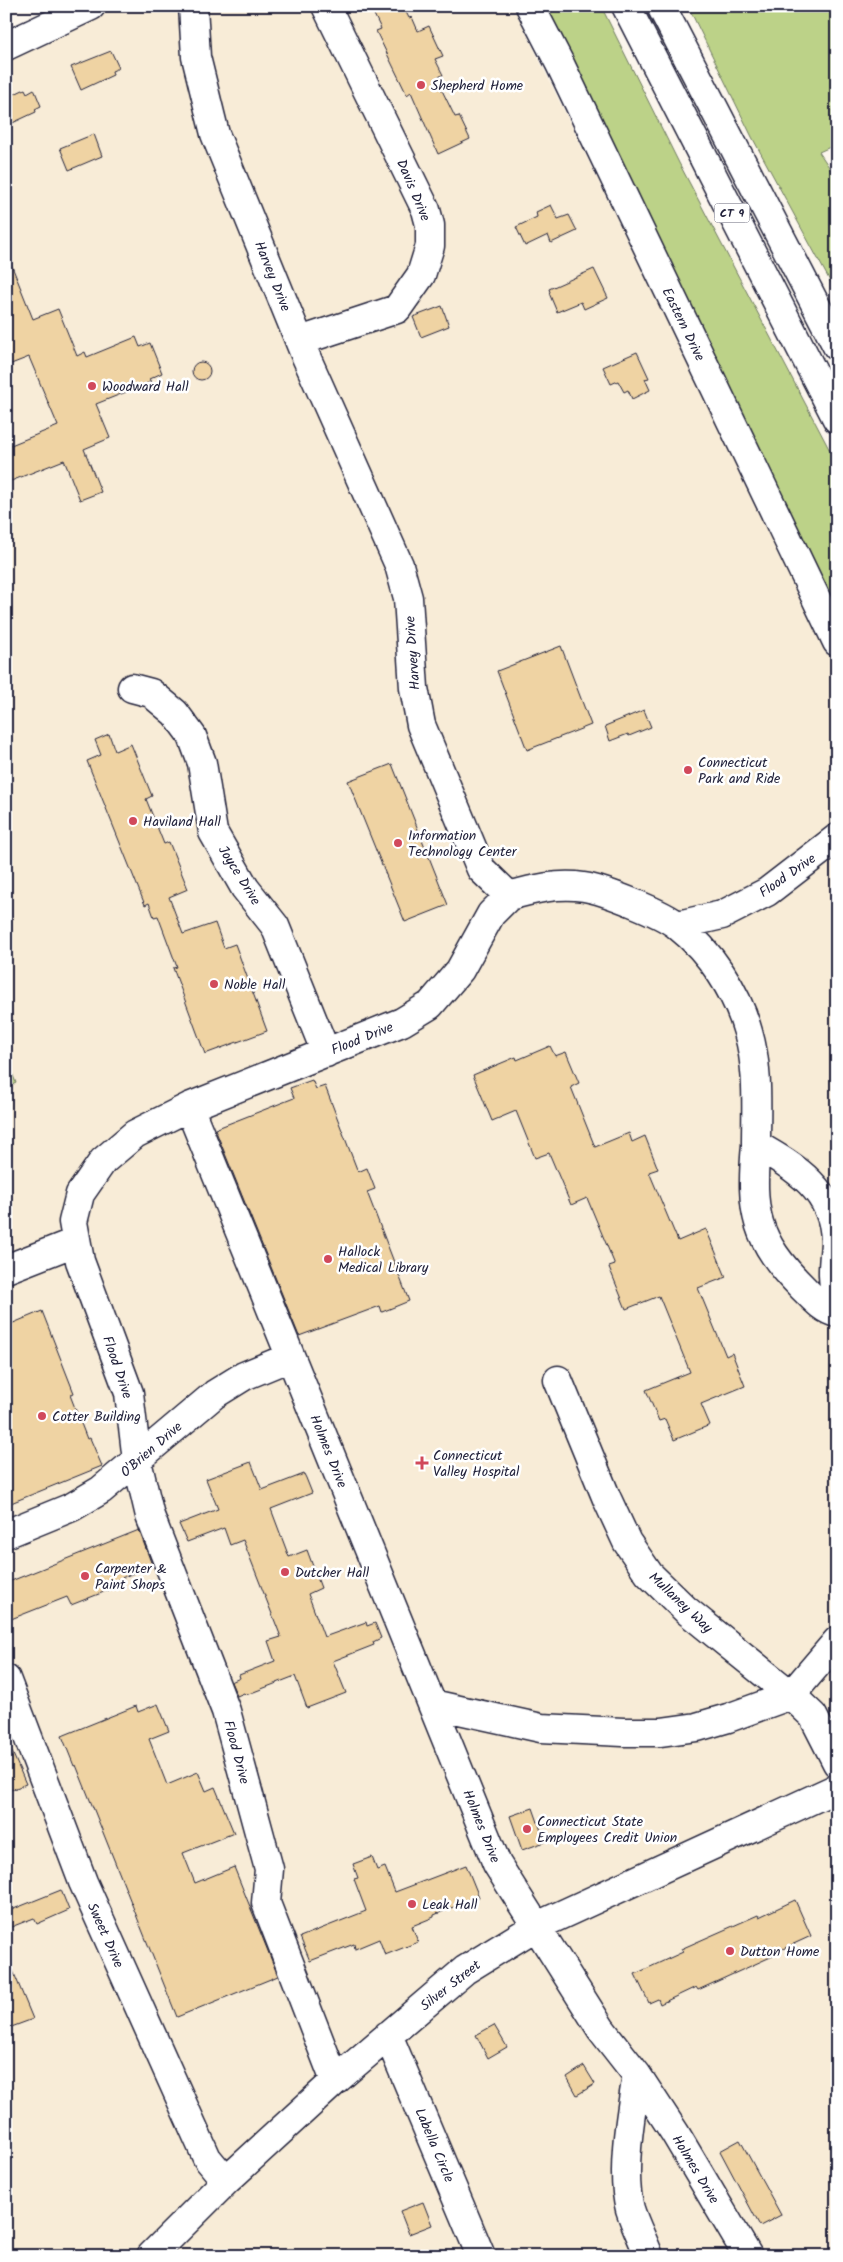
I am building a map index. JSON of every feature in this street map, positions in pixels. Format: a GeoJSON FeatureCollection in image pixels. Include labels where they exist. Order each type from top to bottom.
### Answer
{"type":"FeatureCollection","features":[{"type":"Feature","properties":{"kind":"main road"},"geometry":{"type":"LineString","coordinates":[[6,46],[91,6]]}},
{"type":"Feature","properties":{"kind":"main road","name":"Harvey Drive"},"geometry":{"type":"LineString","coordinates":[[193,6],[196,57],[215,134],[300,341],[399,565],[408,598],[414,688],[421,725],[481,869],[509,896]]}},
{"type":"Feature","properties":{"kind":"main road","name":"Davis Drive"},"geometry":{"type":"LineString","coordinates":[[300,341],[398,309],[421,275],[430,246],[430,225],[426,210],[326,6]]}},
{"type":"Feature","properties":{"kind":"main road","name":"Eastern Drive"},"geometry":{"type":"LineString","coordinates":[[530,6],[559,62],[837,642]]}},
{"type":"Feature","properties":{"kind":"main road","name":"CT 9"},"geometry":{"type":"LineString","coordinates":[[626,6],[837,420]]}},
{"type":"Feature","properties":{"kind":"main road","name":"CT 9"},"geometry":{"type":"LineString","coordinates":[[661,6],[837,346]]}},
{"type":"Feature","properties":{"kind":"main road","name":"Joyce Drive"},"geometry":{"type":"LineString","coordinates":[[132,688],[151,693],[175,713],[192,736],[202,763],[213,832],[245,888],[275,926],[326,1053]]}},
{"type":"Feature","properties":{"kind":"main road","name":"Flood Drive"},"geometry":{"type":"LineString","coordinates":[[678,925],[722,915],[767,892],[837,838]]}},
{"type":"Feature","properties":{"kind":"main road"},"geometry":{"type":"LineString","coordinates":[[509,896],[547,886],[584,887],[629,901],[678,925],[707,954],[732,992],[748,1032],[756,1076],[754,1192],[757,1216],[762,1232],[775,1258],[797,1282],[829,1311],[837,1313]]}},
{"type":"Feature","properties":{"kind":"main road","name":"Flood Drive"},"geometry":{"type":"LineString","coordinates":[[335,2081],[266,1903],[269,1869],[226,1711],[150,1516],[137,1461],[129,1393],[80,1261],[75,1242],[73,1222],[80,1194],[103,1161],[135,1134],[189,1107],[402,1022],[430,1005],[460,970],[491,914],[509,896]]}},
{"type":"Feature","properties":{"kind":"main road","name":"Holmes Drive"},"geometry":{"type":"LineString","coordinates":[[189,1107],[497,1864],[601,2029],[636,2075],[748,2256]]}},
{"type":"Feature","properties":{"kind":"main road"},"geometry":{"type":"LineString","coordinates":[[756,1145],[797,1169],[825,1199],[830,1210],[835,1235],[833,1274],[837,1296]]}},
{"type":"Feature","properties":{"kind":"main road"},"geometry":{"type":"LineString","coordinates":[[6,1269],[75,1242]]}},
{"type":"Feature","properties":{"kind":"main road","name":"O'Brien Drive"},"geometry":{"type":"LineString","coordinates":[[6,1534],[72,1508],[101,1490],[214,1394],[244,1376],[290,1357]]}},
{"type":"Feature","properties":{"kind":"main road","name":"Mullaney Way"},"geometry":{"type":"LineString","coordinates":[[558,1380],[611,1508],[627,1542],[649,1574],[686,1610],[791,1695],[813,1716],[837,1763]]}},
{"type":"Feature","properties":{"kind":"main road"},"geometry":{"type":"LineString","coordinates":[[432,1704],[541,1728],[661,1732],[697,1727],[791,1695],[837,1641]]}},
{"type":"Feature","properties":{"kind":"main road","name":"Sweet Drive"},"geometry":{"type":"LineString","coordinates":[[6,1679],[83,1882],[206,2158],[226,2181]]}},
{"type":"Feature","properties":{"kind":"main road","name":"Silver Street"},"geometry":{"type":"LineString","coordinates":[[150,2256],[226,2181],[335,2081],[465,1970],[535,1927],[837,1788]]}},
{"type":"Feature","properties":{"kind":"main road","name":"Labella Circle"},"geometry":{"type":"LineString","coordinates":[[388,2035],[481,2256]]}},
{"type":"Feature","properties":{"kind":"main road"},"geometry":{"type":"LineString","coordinates":[[636,2075],[628,2137],[627,2174],[630,2208],[649,2256]]}},
{"type":"Feature","properties":{"kind":"shaded area","name":"Connecticut Valley Hospital"},"geometry":{"type":"Polygon","coordinates":[[[103,6],[513,6],[837,670],[837,2256],[6,2256],[6,55],[103,6]]]}},
{"type":"Feature","properties":{"kind":"green space"},"geometry":{"type":"Polygon","coordinates":[[[543,6],[601,6],[679,163],[837,464],[837,611],[543,6]]]}},
{"type":"Feature","properties":{"kind":"green space"},"geometry":{"type":"Polygon","coordinates":[[[688,6],[837,6],[837,144],[819,152],[837,179],[837,294],[752,137],[688,6]]]}},
{"type":"Feature","properties":{"kind":"green space"},"geometry":{"type":"Polygon","coordinates":[[[6,1058],[16,1083],[6,1088],[6,1058]]]}},
{"type":"Feature","properties":{"kind":"building","name":"Shepherd Home"},"geometry":{"type":"Polygon","coordinates":[[[370,6],[403,6],[409,18],[412,17],[418,31],[429,26],[443,56],[435,59],[443,75],[436,78],[455,117],[459,116],[470,139],[438,154],[411,92],[407,95],[376,31],[381,29],[370,6]]]}},
{"type":"Feature","properties":{"kind":"building"},"geometry":{"type":"Polygon","coordinates":[[[111,51],[119,68],[112,71],[113,75],[81,90],[71,67],[111,51]]]}},
{"type":"Feature","properties":{"kind":"building"},"geometry":{"type":"Polygon","coordinates":[[[25,89],[27,93],[34,89],[41,106],[35,109],[36,112],[6,126],[6,98],[25,89]]]}},
{"type":"Feature","properties":{"kind":"building"},"geometry":{"type":"Polygon","coordinates":[[[94,134],[102,156],[69,170],[60,148],[94,134]]]}},
{"type":"Feature","properties":{"kind":"building"},"geometry":{"type":"Polygon","coordinates":[[[551,205],[558,219],[569,215],[577,231],[551,243],[548,235],[525,246],[516,227],[537,217],[536,212],[551,205]]]}},
{"type":"Feature","properties":{"kind":"building","name":"Woodward Hall"},"geometry":{"type":"Polygon","coordinates":[[[7,254],[33,319],[58,309],[77,356],[85,352],[87,357],[136,337],[140,347],[150,343],[162,373],[149,379],[151,382],[96,404],[110,438],[84,449],[101,492],[80,500],[64,460],[11,481],[6,470],[6,447],[58,426],[29,357],[6,366],[7,254]]]}},
{"type":"Feature","properties":{"kind":"building"},"geometry":{"type":"Polygon","coordinates":[[[594,269],[608,298],[584,309],[581,302],[557,312],[549,289],[594,269]]]}},
{"type":"Feature","properties":{"kind":"building"},"geometry":{"type":"Polygon","coordinates":[[[442,306],[449,326],[421,337],[413,317],[442,306]]]}},
{"type":"Feature","properties":{"kind":"building"},"geometry":{"type":"Polygon","coordinates":[[[637,352],[649,378],[645,379],[650,390],[632,399],[628,390],[624,392],[618,381],[611,384],[603,367],[637,352]]]}},
{"type":"Feature","properties":{"kind":"building"},"geometry":{"type":"Polygon","coordinates":[[[201,362],[207,365],[210,371],[207,377],[201,380],[195,377],[192,371],[195,365],[201,362]]]}},
{"type":"Feature","properties":{"kind":"building"},"geometry":{"type":"Polygon","coordinates":[[[561,646],[591,725],[527,750],[497,671],[561,646]]]}},
{"type":"Feature","properties":{"kind":"building"},"geometry":{"type":"Polygon","coordinates":[[[644,710],[651,727],[610,741],[605,726],[644,710]]]}},
{"type":"Feature","properties":{"kind":"building"},"geometry":{"type":"Polygon","coordinates":[[[109,734],[115,751],[131,744],[152,796],[146,799],[164,844],[169,842],[188,889],[169,897],[183,934],[215,923],[224,948],[235,944],[267,1031],[205,1054],[173,968],[177,967],[158,916],[154,917],[149,903],[145,905],[87,761],[101,755],[95,740],[109,734]]]}},
{"type":"Feature","properties":{"kind":"building","name":"Information Technology Center"},"geometry":{"type":"Polygon","coordinates":[[[392,764],[448,905],[405,922],[348,781],[392,764]]]}},
{"type":"Feature","properties":{"kind":"building"},"geometry":{"type":"Polygon","coordinates":[[[550,1046],[555,1056],[566,1052],[579,1083],[571,1087],[595,1147],[629,1133],[632,1142],[645,1136],[658,1169],[649,1172],[678,1241],[706,1229],[726,1277],[698,1288],[726,1356],[732,1353],[745,1386],[701,1404],[710,1425],[674,1440],[665,1419],[659,1421],[646,1390],[690,1372],[659,1296],[626,1309],[609,1267],[615,1265],[587,1198],[571,1205],[549,1153],[535,1158],[516,1111],[492,1121],[473,1075],[516,1057],[517,1060],[550,1046]]]}},
{"type":"Feature","properties":{"kind":"building"},"geometry":{"type":"Polygon","coordinates":[[[312,1080],[316,1089],[325,1086],[358,1172],[367,1168],[375,1189],[367,1192],[409,1301],[382,1312],[380,1306],[299,1336],[215,1129],[294,1098],[290,1088],[312,1080]]]}},
{"type":"Feature","properties":{"kind":"building","name":"Cotter Building"},"geometry":{"type":"Polygon","coordinates":[[[42,1311],[74,1393],[70,1395],[87,1439],[90,1438],[102,1466],[6,1505],[6,1326],[42,1311]]]}},
{"type":"Feature","properties":{"kind":"building","name":"Dutcher Hall"},"geometry":{"type":"Polygon","coordinates":[[[251,1462],[262,1490],[304,1474],[306,1478],[312,1493],[271,1509],[289,1557],[307,1550],[321,1588],[308,1594],[324,1637],[366,1622],[367,1626],[375,1623],[381,1638],[373,1642],[374,1645],[333,1661],[346,1693],[307,1708],[295,1676],[246,1695],[244,1693],[237,1696],[231,1682],[240,1678],[239,1675],[275,1661],[268,1641],[281,1637],[243,1540],[230,1545],[224,1528],[187,1542],[179,1524],[218,1509],[206,1479],[251,1462]]]}},
{"type":"Feature","properties":{"kind":"building","name":"Carpenter & Paint Shops"},"geometry":{"type":"Polygon","coordinates":[[[139,1530],[152,1565],[117,1580],[119,1586],[71,1605],[67,1597],[6,1621],[6,1583],[139,1530]]]}},
{"type":"Feature","properties":{"kind":"building"},"geometry":{"type":"Polygon","coordinates":[[[158,1704],[169,1731],[149,1739],[167,1785],[198,1772],[206,1791],[215,1787],[234,1833],[183,1853],[195,1883],[234,1867],[278,1976],[177,2017],[76,1765],[74,1766],[62,1736],[136,1706],[138,1712],[158,1704]]]}},
{"type":"Feature","properties":{"kind":"building"},"geometry":{"type":"Polygon","coordinates":[[[6,1738],[26,1784],[6,1792],[6,1738]]]}},
{"type":"Feature","properties":{"kind":"building","name":"Connecticut State Employees Credit Union"},"geometry":{"type":"Polygon","coordinates":[[[533,1808],[545,1842],[522,1850],[510,1816],[533,1808]]]}},
{"type":"Feature","properties":{"kind":"building","name":"Leak Hall"},"geometry":{"type":"Polygon","coordinates":[[[372,1857],[377,1870],[385,1867],[395,1892],[466,1865],[479,1897],[412,1926],[418,1942],[385,1955],[379,1939],[355,1949],[354,1944],[310,1961],[300,1937],[366,1911],[354,1879],[358,1878],[353,1864],[372,1857]]]}},
{"type":"Feature","properties":{"kind":"building"},"geometry":{"type":"Polygon","coordinates":[[[61,1890],[69,1910],[37,1924],[34,1918],[6,1929],[6,1912],[61,1890]]]}},
{"type":"Feature","properties":{"kind":"building","name":"Dutton Home"},"geometry":{"type":"Polygon","coordinates":[[[795,1900],[811,1936],[774,1953],[775,1955],[698,1990],[696,1987],[660,2004],[658,1999],[649,2003],[635,1974],[683,1952],[681,1949],[795,1900]]]}},
{"type":"Feature","properties":{"kind":"building"},"geometry":{"type":"Polygon","coordinates":[[[6,1954],[33,2019],[6,2029],[6,1954]]]}},
{"type":"Feature","properties":{"kind":"building"},"geometry":{"type":"Polygon","coordinates":[[[494,2025],[507,2047],[488,2058],[476,2035],[494,2025]]]}},
{"type":"Feature","properties":{"kind":"building"},"geometry":{"type":"Polygon","coordinates":[[[584,2066],[595,2084],[577,2095],[567,2077],[584,2066]]]}},
{"type":"Feature","properties":{"kind":"building"},"geometry":{"type":"Polygon","coordinates":[[[740,2140],[781,2215],[760,2226],[720,2151],[740,2140]]]}},
{"type":"Feature","properties":{"kind":"building"},"geometry":{"type":"Polygon","coordinates":[[[423,2202],[432,2225],[409,2234],[400,2211],[423,2202]]]}},
{"type":"Feature","properties":{"kind":"place","name":"Shepherd Home"},"geometry":{"type":"Point","coordinates":[421,85]}},
{"type":"Feature","properties":{"kind":"place","name":"Woodward Hall"},"geometry":{"type":"Point","coordinates":[92,386]}},
{"type":"Feature","properties":{"kind":"place","name":"Connecticut Park and Ride"},"geometry":{"type":"Point","coordinates":[688,770]}},
{"type":"Feature","properties":{"kind":"place","name":"Haviland Hall"},"geometry":{"type":"Point","coordinates":[133,821]}},
{"type":"Feature","properties":{"kind":"place","name":"Information Technology Center"},"geometry":{"type":"Point","coordinates":[398,843]}},
{"type":"Feature","properties":{"kind":"place","name":"Noble Hall"},"geometry":{"type":"Point","coordinates":[214,984]}},
{"type":"Feature","properties":{"kind":"place","name":"Hallock Medical Library"},"geometry":{"type":"Point","coordinates":[328,1259]}},
{"type":"Feature","properties":{"kind":"place","name":"Cotter Building"},"geometry":{"type":"Point","coordinates":[42,1416]}},
{"type":"Feature","properties":{"kind":"place","name":"Connecticut Valley Hospital"},"geometry":{"type":"Point","coordinates":[422,1463]}},
{"type":"Feature","properties":{"kind":"place","name":"Dutcher Hall"},"geometry":{"type":"Point","coordinates":[285,1572]}},
{"type":"Feature","properties":{"kind":"place","name":"Carpenter & Paint Shops"},"geometry":{"type":"Point","coordinates":[85,1576]}},
{"type":"Feature","properties":{"kind":"place","name":"Connecticut State Employees Credit Union"},"geometry":{"type":"Point","coordinates":[527,1829]}},
{"type":"Feature","properties":{"kind":"place","name":"Leak Hall"},"geometry":{"type":"Point","coordinates":[412,1904]}},
{"type":"Feature","properties":{"kind":"place","name":"Dutton Home"},"geometry":{"type":"Point","coordinates":[730,1951]}}]}
